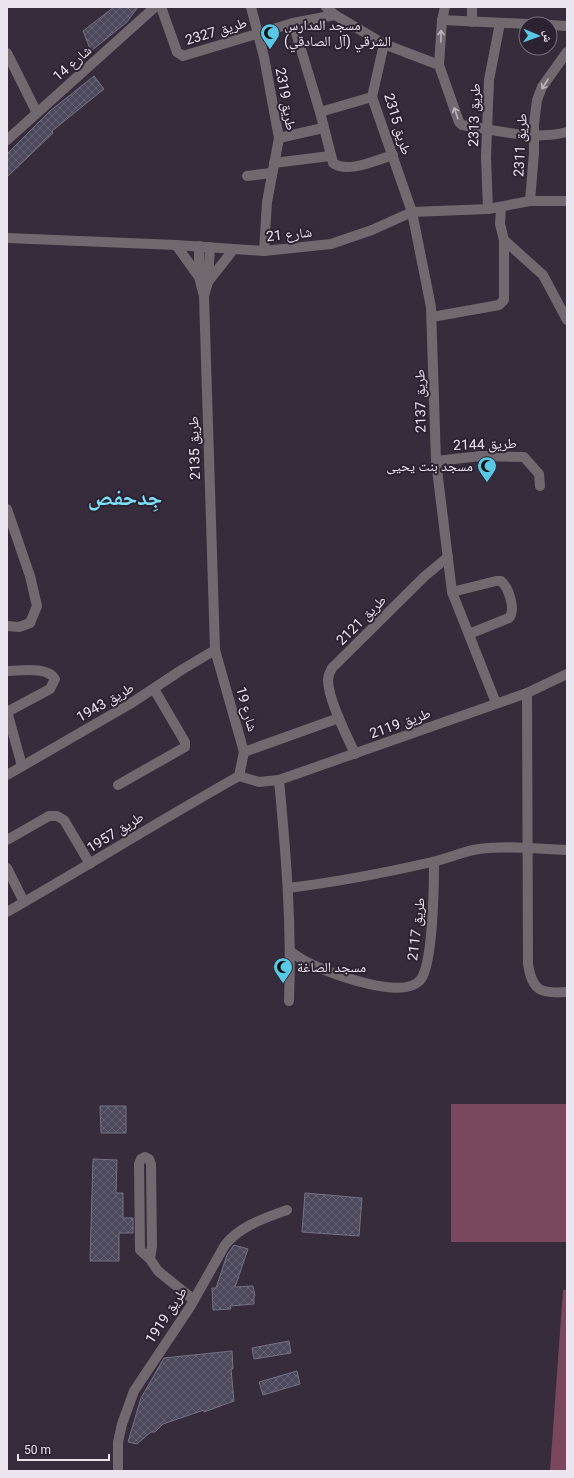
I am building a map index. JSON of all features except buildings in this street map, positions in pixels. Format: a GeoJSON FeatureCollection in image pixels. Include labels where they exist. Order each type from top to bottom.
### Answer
{"type":"FeatureCollection","features":[{"type":"Feature","properties":{"kind":"street","name":"شارع 14"},"geometry":{"type":"LineString","coordinates":[[7,140],[156,7]]}},
{"type":"Feature","properties":{"kind":"street","name":"طريق 2327"},"geometry":{"type":"LineString","coordinates":[[161,7],[177,52],[183,56],[293,23],[335,15]]}},
{"type":"Feature","properties":{"kind":"street","name":"طريق 2319"},"geometry":{"type":"LineString","coordinates":[[251,7],[264,57],[278,138],[267,202],[264,252]]}},
{"type":"Feature","properties":{"kind":"street"},"geometry":{"type":"LineString","coordinates":[[326,7],[335,15],[384,44],[439,65]]}},
{"type":"Feature","properties":{"kind":"street"},"geometry":{"type":"LineString","coordinates":[[445,7],[442,20],[439,65],[459,122],[462,125],[534,137],[567,132]]}},
{"type":"Feature","properties":{"kind":"street"},"geometry":{"type":"LineString","coordinates":[[472,7],[472,22]]}},
{"type":"Feature","properties":{"kind":"street"},"geometry":{"type":"LineString","coordinates":[[442,20],[518,24]]}},
{"type":"Feature","properties":{"kind":"street"},"geometry":{"type":"LineString","coordinates":[[293,23],[320,112],[332,163],[338,168],[347,168],[393,155]]}},
{"type":"Feature","properties":{"kind":"street","name":"طريق 2313"},"geometry":{"type":"LineString","coordinates":[[488,209],[487,128],[489,80],[500,23]]}},
{"type":"Feature","properties":{"kind":"street","name":"طريق 2315"},"geometry":{"type":"LineString","coordinates":[[384,44],[372,97],[412,212]]}},
{"type":"Feature","properties":{"kind":"street","name":"طريق 2311"},"geometry":{"type":"LineString","coordinates":[[530,201],[535,112],[542,87],[567,52]]}},
{"type":"Feature","properties":{"kind":"street"},"geometry":{"type":"LineString","coordinates":[[7,53],[37,113]]}},
{"type":"Feature","properties":{"kind":"street"},"geometry":{"type":"LineString","coordinates":[[320,112],[372,97]]}},
{"type":"Feature","properties":{"kind":"street"},"geometry":{"type":"LineString","coordinates":[[278,138],[323,128]]}},
{"type":"Feature","properties":{"kind":"street"},"geometry":{"type":"LineString","coordinates":[[274,163],[330,156]]}},
{"type":"Feature","properties":{"kind":"street"},"geometry":{"type":"LineString","coordinates":[[247,176],[271,173]]}},
{"type":"Feature","properties":{"kind":"street","name":"شارع 21"},"geometry":{"type":"LineString","coordinates":[[7,238],[199,246],[264,252],[331,244],[372,230],[412,212],[501,208],[530,201],[567,201]]}},
{"type":"Feature","properties":{"kind":"street"},"geometry":{"type":"LineString","coordinates":[[432,317],[499,305],[504,300],[504,240],[500,224],[501,208]]}},
{"type":"Feature","properties":{"kind":"street","name":"طريق 2137"},"geometry":{"type":"LineString","coordinates":[[412,212],[432,317],[436,461],[452,592],[496,703]]}},
{"type":"Feature","properties":{"kind":"street"},"geometry":{"type":"LineString","coordinates":[[504,240],[543,275],[567,320]]}},
{"type":"Feature","properties":{"kind":"street"},"geometry":{"type":"LineString","coordinates":[[176,245],[199,277]]}},
{"type":"Feature","properties":{"kind":"street"},"geometry":{"type":"LineString","coordinates":[[199,246],[199,277],[204,296]]}},
{"type":"Feature","properties":{"kind":"street","name":"طريق 2135"},"geometry":{"type":"LineString","coordinates":[[210,247],[208,282],[204,296],[215,650]]}},
{"type":"Feature","properties":{"kind":"street"},"geometry":{"type":"LineString","coordinates":[[208,282],[233,250]]}},
{"type":"Feature","properties":{"kind":"street","name":"طريق 2144"},"geometry":{"type":"LineString","coordinates":[[436,461],[481,456],[524,457],[539,474],[540,486]]}},
{"type":"Feature","properties":{"kind":"street"},"geometry":{"type":"LineString","coordinates":[[7,509],[11,528],[30,576],[37,606],[30,623],[19,627],[7,626]]}},
{"type":"Feature","properties":{"kind":"street","name":"طريق 2121"},"geometry":{"type":"LineString","coordinates":[[355,754],[339,718],[328,680],[332,668],[425,576],[448,557]]}},
{"type":"Feature","properties":{"kind":"street"},"geometry":{"type":"LineString","coordinates":[[452,592],[496,581],[501,581],[506,585],[513,610],[512,615],[509,618],[469,634]]}},
{"type":"Feature","properties":{"kind":"street","name":"طريق 1943"},"geometry":{"type":"LineString","coordinates":[[7,775],[130,704],[215,650]]}},
{"type":"Feature","properties":{"kind":"street","name":"شارع 19"},"geometry":{"type":"LineString","coordinates":[[215,650],[244,752],[239,776]]}},
{"type":"Feature","properties":{"kind":"street"},"geometry":{"type":"LineString","coordinates":[[7,671],[30,670],[49,673],[55,679],[50,689],[7,712],[22,766]]}},
{"type":"Feature","properties":{"kind":"street","name":"طريق 2119"},"geometry":{"type":"LineString","coordinates":[[239,776],[259,782],[279,780],[527,693],[567,674]]}},
{"type":"Feature","properties":{"kind":"street"},"geometry":{"type":"LineString","coordinates":[[118,785],[185,747],[185,742],[154,689]]}},
{"type":"Feature","properties":{"kind":"street"},"geometry":{"type":"LineString","coordinates":[[527,693],[529,849],[528,964],[530,978],[536,988],[545,992],[567,992]]}},
{"type":"Feature","properties":{"kind":"street"},"geometry":{"type":"LineString","coordinates":[[244,752],[339,718]]}},
{"type":"Feature","properties":{"kind":"street","name":"طريق 1957"},"geometry":{"type":"LineString","coordinates":[[7,912],[90,864],[142,831],[239,776]]}},
{"type":"Feature","properties":{"kind":"street"},"geometry":{"type":"LineString","coordinates":[[279,780],[288,888],[291,952],[289,1001]]}},
{"type":"Feature","properties":{"kind":"street"},"geometry":{"type":"LineString","coordinates":[[7,840],[49,816],[57,816],[64,820],[90,864]]}},
{"type":"Feature","properties":{"kind":"street"},"geometry":{"type":"LineString","coordinates":[[288,888],[337,882],[434,862],[478,849],[567,850]]}},
{"type":"Feature","properties":{"kind":"street","name":"طريق 2117"},"geometry":{"type":"LineString","coordinates":[[291,952],[320,969],[370,985],[403,987],[414,986],[424,974],[427,961],[434,894],[434,862]]}},
{"type":"Feature","properties":{"kind":"street"},"geometry":{"type":"LineString","coordinates":[[7,868],[24,902]]}},
{"type":"Feature","properties":{"kind":"street"},"geometry":{"type":"LineString","coordinates":[[150,1259],[152,1246],[151,1164],[149,1159],[145,1158],[141,1159],[139,1164],[140,1250],[150,1259],[158,1271],[194,1300]]}},
{"type":"Feature","properties":{"kind":"street","name":"طريق 1919"},"geometry":{"type":"LineString","coordinates":[[118,1471],[118,1442],[122,1424],[134,1391],[194,1300],[229,1241],[250,1224],[287,1210]]}},
{"type":"Feature","properties":{"kind":"shaded area"},"geometry":{"type":"Polygon","coordinates":[[[451,1104],[567,1104],[567,1242],[451,1242],[451,1104]]]}},
{"type":"Feature","properties":{"kind":"shaded area"},"geometry":{"type":"Polygon","coordinates":[[[563,1290],[567,1290],[567,1471],[550,1471],[563,1290]]]}},
{"type":"Feature","properties":{"kind":"place","name":"مسجد المدارس الشرقي (آل الصادقي)"},"geometry":{"type":"Point","coordinates":[270,50]}},
{"type":"Feature","properties":{"kind":"place","name":"مسجد بنت يحيى"},"geometry":{"type":"Point","coordinates":[487,483]}},
{"type":"Feature","properties":{"kind":"place","name":"مسجد الصاغة"},"geometry":{"type":"Point","coordinates":[283,984]}},
{"type":"Feature","properties":{"kind":"district","name":"جِدحفص"},"geometry":{"type":"Point","coordinates":[125,497]}}]}
